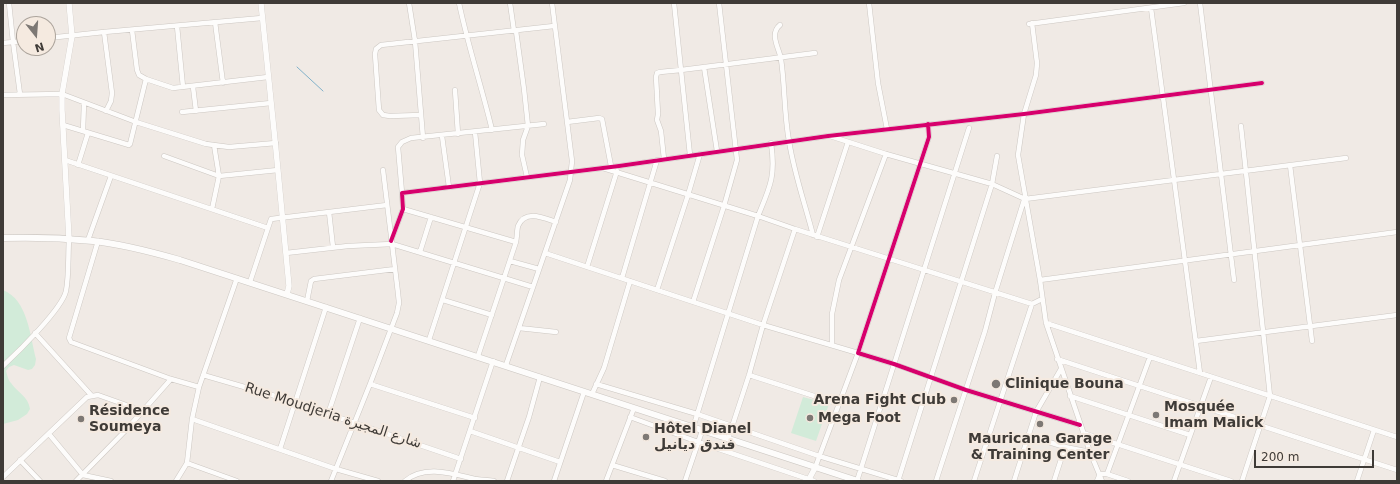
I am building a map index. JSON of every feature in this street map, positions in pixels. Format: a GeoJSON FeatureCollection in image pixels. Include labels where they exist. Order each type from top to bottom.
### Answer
{"type":"FeatureCollection","features":[{"type":"Feature","properties":{"kind":"main road"},"geometry":{"type":"LineString","coordinates":[[3,238],[88,240],[153,252],[429,340],[692,428],[858,481]]}},
{"type":"Feature","properties":{"kind":"street"},"geometry":{"type":"LineString","coordinates":[[9,3],[20,94]]}},
{"type":"Feature","properties":{"kind":"street"},"geometry":{"type":"LineString","coordinates":[[3,366],[52,315],[64,298],[66,292],[69,239],[62,94],[72,36],[69,3]]}},
{"type":"Feature","properties":{"kind":"street"},"geometry":{"type":"LineString","coordinates":[[260,3],[276,143],[289,286],[287,294]]}},
{"type":"Feature","properties":{"kind":"street"},"geometry":{"type":"LineString","coordinates":[[409,3],[415,41],[423,138]]}},
{"type":"Feature","properties":{"kind":"street"},"geometry":{"type":"LineString","coordinates":[[459,3],[466,35],[492,130]]}},
{"type":"Feature","properties":{"kind":"street"},"geometry":{"type":"LineString","coordinates":[[510,3],[524,89],[528,126],[523,140],[522,155],[527,177]]}},
{"type":"Feature","properties":{"kind":"street"},"geometry":{"type":"LineString","coordinates":[[506,366],[572,172],[572,160],[552,3]]}},
{"type":"Feature","properties":{"kind":"street"},"geometry":{"type":"LineString","coordinates":[[674,3],[690,155]]}},
{"type":"Feature","properties":{"kind":"street"},"geometry":{"type":"LineString","coordinates":[[693,302],[737,160],[718,3]]}},
{"type":"Feature","properties":{"kind":"street"},"geometry":{"type":"LineString","coordinates":[[869,3],[878,83],[887,129]]}},
{"type":"Feature","properties":{"kind":"street"},"geometry":{"type":"LineString","coordinates":[[1102,481],[1080,425],[1046,323],[1018,156],[1024,114],[1036,75],[1036,62],[1030,24],[1184,3]]}},
{"type":"Feature","properties":{"kind":"street"},"geometry":{"type":"LineString","coordinates":[[1200,3],[1234,280]]}},
{"type":"Feature","properties":{"kind":"street"},"geometry":{"type":"LineString","coordinates":[[1151,8],[1200,373]]}},
{"type":"Feature","properties":{"kind":"street"},"geometry":{"type":"LineString","coordinates":[[56,37],[262,18]]}},
{"type":"Feature","properties":{"kind":"street"},"geometry":{"type":"LineString","coordinates":[[215,22],[223,83]]}},
{"type":"Feature","properties":{"kind":"street"},"geometry":{"type":"LineString","coordinates":[[780,25],[776,28],[774,34],[781,58],[789,141],[801,192],[815,236]]}},
{"type":"Feature","properties":{"kind":"street"},"geometry":{"type":"LineString","coordinates":[[177,26],[183,87]]}},
{"type":"Feature","properties":{"kind":"street"},"geometry":{"type":"LineString","coordinates":[[421,115],[390,116],[383,115],[379,110],[375,54],[376,49],[381,45],[554,26]]}},
{"type":"Feature","properties":{"kind":"street"},"geometry":{"type":"LineString","coordinates":[[132,30],[137,70],[139,75],[169,87],[192,87],[268,77]]}},
{"type":"Feature","properties":{"kind":"street"},"geometry":{"type":"LineString","coordinates":[[104,32],[112,93],[111,101],[106,111]]}},
{"type":"Feature","properties":{"kind":"street"},"geometry":{"type":"LineString","coordinates":[[3,43],[16,42]]}},
{"type":"Feature","properties":{"kind":"street"},"geometry":{"type":"LineString","coordinates":[[664,159],[657,120],[657,73],[815,53]]}},
{"type":"Feature","properties":{"kind":"street"},"geometry":{"type":"LineString","coordinates":[[704,67],[717,151]]}},
{"type":"Feature","properties":{"kind":"street"},"geometry":{"type":"LineString","coordinates":[[63,125],[129,145],[146,79]]}},
{"type":"Feature","properties":{"kind":"street"},"geometry":{"type":"LineString","coordinates":[[402,193],[619,166],[771,143],[1024,114],[1262,83]]}},
{"type":"Feature","properties":{"kind":"street"},"geometry":{"type":"LineString","coordinates":[[192,87],[196,111]]}},
{"type":"Feature","properties":{"kind":"street"},"geometry":{"type":"LineString","coordinates":[[455,90],[458,134]]}},
{"type":"Feature","properties":{"kind":"street"},"geometry":{"type":"LineString","coordinates":[[3,95],[62,94],[186,139],[214,145],[229,147],[276,143]]}},
{"type":"Feature","properties":{"kind":"street"},"geometry":{"type":"LineString","coordinates":[[78,165],[86,132],[84,103]]}},
{"type":"Feature","properties":{"kind":"street"},"geometry":{"type":"LineString","coordinates":[[182,112],[271,103]]}},
{"type":"Feature","properties":{"kind":"street"},"geometry":{"type":"LineString","coordinates":[[567,122],[602,119],[611,166]]}},
{"type":"Feature","properties":{"kind":"street"},"geometry":{"type":"LineString","coordinates":[[392,243],[403,209],[398,147],[402,142],[411,138],[442,136],[544,124]]}},
{"type":"Feature","properties":{"kind":"street"},"geometry":{"type":"LineString","coordinates":[[630,416],[698,442],[810,480],[858,353],[919,163],[929,137],[928,124]]}},
{"type":"Feature","properties":{"kind":"street"},"geometry":{"type":"LineString","coordinates":[[1241,126],[1270,396],[1242,481]]}},
{"type":"Feature","properties":{"kind":"street"},"geometry":{"type":"LineString","coordinates":[[858,481],[969,128]]}},
{"type":"Feature","properties":{"kind":"street"},"geometry":{"type":"LineString","coordinates":[[429,340],[480,183],[475,132]]}},
{"type":"Feature","properties":{"kind":"street"},"geometry":{"type":"LineString","coordinates":[[442,136],[449,187]]}},
{"type":"Feature","properties":{"kind":"street"},"geometry":{"type":"LineString","coordinates":[[828,136],[992,184],[1025,199],[1346,158]]}},
{"type":"Feature","properties":{"kind":"street"},"geometry":{"type":"LineString","coordinates":[[815,236],[848,142]]}},
{"type":"Feature","properties":{"kind":"street"},"geometry":{"type":"LineString","coordinates":[[692,428],[758,216],[771,183],[773,169],[771,143]]}},
{"type":"Feature","properties":{"kind":"street"},"geometry":{"type":"LineString","coordinates":[[212,209],[219,176],[214,145]]}},
{"type":"Feature","properties":{"kind":"street"},"geometry":{"type":"LineString","coordinates":[[657,290],[700,154]]}},
{"type":"Feature","properties":{"kind":"street"},"geometry":{"type":"LineString","coordinates":[[832,345],[832,314],[839,280],[886,154]]}},
{"type":"Feature","properties":{"kind":"street"},"geometry":{"type":"LineString","coordinates":[[164,156],[219,176],[278,170]]}},
{"type":"Feature","properties":{"kind":"street"},"geometry":{"type":"LineString","coordinates":[[596,384],[697,414],[819,456],[899,481],[930,377],[992,184],[997,156]]}},
{"type":"Feature","properties":{"kind":"street"},"geometry":{"type":"LineString","coordinates":[[65,160],[268,228]]}},
{"type":"Feature","properties":{"kind":"street"},"geometry":{"type":"LineString","coordinates":[[622,278],[657,160]]}},
{"type":"Feature","properties":{"kind":"street"},"geometry":{"type":"LineString","coordinates":[[1290,165],[1312,341]]}},
{"type":"Feature","properties":{"kind":"street"},"geometry":{"type":"LineString","coordinates":[[587,267],[619,166]]}},
{"type":"Feature","properties":{"kind":"street"},"geometry":{"type":"LineString","coordinates":[[601,168],[758,216],[852,248],[1032,304],[1042,299]]}},
{"type":"Feature","properties":{"kind":"street"},"geometry":{"type":"LineString","coordinates":[[331,481],[370,384],[397,313],[399,303],[383,170]]}},
{"type":"Feature","properties":{"kind":"street"},"geometry":{"type":"LineString","coordinates":[[88,240],[112,176]]}},
{"type":"Feature","properties":{"kind":"street"},"geometry":{"type":"LineString","coordinates":[[936,481],[985,331],[995,293],[1025,199]]}},
{"type":"Feature","properties":{"kind":"street"},"geometry":{"type":"LineString","coordinates":[[250,282],[271,219],[387,205]]}},
{"type":"Feature","properties":{"kind":"street"},"geometry":{"type":"LineString","coordinates":[[403,209],[516,242]]}},
{"type":"Feature","properties":{"kind":"street"},"geometry":{"type":"LineString","coordinates":[[329,212],[333,247]]}},
{"type":"Feature","properties":{"kind":"street"},"geometry":{"type":"LineString","coordinates":[[478,356],[516,242],[518,226],[523,220],[536,215],[556,222]]}},
{"type":"Feature","properties":{"kind":"street"},"geometry":{"type":"LineString","coordinates":[[420,252],[431,217]]}},
{"type":"Feature","properties":{"kind":"street"},"geometry":{"type":"LineString","coordinates":[[728,439],[794,229]]}},
{"type":"Feature","properties":{"kind":"street"},"geometry":{"type":"LineString","coordinates":[[1040,280],[1397,232]]}},
{"type":"Feature","properties":{"kind":"street"},"geometry":{"type":"LineString","coordinates":[[98,241],[69,338],[71,342],[171,379],[199,387]]}},
{"type":"Feature","properties":{"kind":"street"},"geometry":{"type":"LineString","coordinates":[[286,253],[333,247],[392,243],[533,287]]}},
{"type":"Feature","properties":{"kind":"street"},"geometry":{"type":"LineString","coordinates":[[545,253],[728,314],[894,364],[966,390],[1080,425]]}},
{"type":"Feature","properties":{"kind":"street"},"geometry":{"type":"LineString","coordinates":[[510,261],[539,270]]}},
{"type":"Feature","properties":{"kind":"street"},"geometry":{"type":"LineString","coordinates":[[307,301],[311,281],[314,279],[395,269]]}},
{"type":"Feature","properties":{"kind":"street"},"geometry":{"type":"LineString","coordinates":[[176,481],[187,464],[192,419],[199,387],[237,278]]}},
{"type":"Feature","properties":{"kind":"street"},"geometry":{"type":"LineString","coordinates":[[592,394],[605,365],[630,281]]}},
{"type":"Feature","properties":{"kind":"street"},"geometry":{"type":"LineString","coordinates":[[442,300],[492,315]]}},
{"type":"Feature","properties":{"kind":"street"},"geometry":{"type":"LineString","coordinates":[[974,481],[1032,304]]}},
{"type":"Feature","properties":{"kind":"street"},"geometry":{"type":"LineString","coordinates":[[280,449],[326,307]]}},
{"type":"Feature","properties":{"kind":"street"},"geometry":{"type":"LineString","coordinates":[[1196,341],[1397,315]]}},
{"type":"Feature","properties":{"kind":"street"},"geometry":{"type":"LineString","coordinates":[[328,414],[360,318]]}},
{"type":"Feature","properties":{"kind":"street"},"geometry":{"type":"LineString","coordinates":[[1046,323],[1397,437]]}},
{"type":"Feature","properties":{"kind":"street"},"geometry":{"type":"LineString","coordinates":[[519,328],[556,332]]}},
{"type":"Feature","properties":{"kind":"street"},"geometry":{"type":"LineString","coordinates":[[35,333],[92,396]]}},
{"type":"Feature","properties":{"kind":"street"},"geometry":{"type":"LineString","coordinates":[[1107,474],[1138,386],[1150,357]]}},
{"type":"Feature","properties":{"kind":"street"},"geometry":{"type":"LineString","coordinates":[[1057,359],[1397,470]]}},
{"type":"Feature","properties":{"kind":"street"},"geometry":{"type":"LineString","coordinates":[[453,481],[493,361]]}},
{"type":"Feature","properties":{"kind":"street"},"geometry":{"type":"LineString","coordinates":[[1014,481],[1036,412],[1061,369]]}},
{"type":"Feature","properties":{"kind":"street"},"geometry":{"type":"LineString","coordinates":[[749,375],[839,404]]}},
{"type":"Feature","properties":{"kind":"street","name":"Rue Moudjeria شارع المجيرة"},"geometry":{"type":"LineString","coordinates":[[203,376],[296,403],[461,459]]}},
{"type":"Feature","properties":{"kind":"street"},"geometry":{"type":"LineString","coordinates":[[507,481],[529,417],[540,377]]}},
{"type":"Feature","properties":{"kind":"street"},"geometry":{"type":"LineString","coordinates":[[1174,481],[1211,377]]}},
{"type":"Feature","properties":{"kind":"street"},"geometry":{"type":"LineString","coordinates":[[76,481],[143,411],[171,379]]}},
{"type":"Feature","properties":{"kind":"street"},"geometry":{"type":"LineString","coordinates":[[370,384],[475,418]]}},
{"type":"Feature","properties":{"kind":"street"},"geometry":{"type":"LineString","coordinates":[[554,481],[584,392]]}},
{"type":"Feature","properties":{"kind":"street"},"geometry":{"type":"LineString","coordinates":[[3,477],[50,434],[87,397],[98,395],[143,411]]}},
{"type":"Feature","properties":{"kind":"street"},"geometry":{"type":"LineString","coordinates":[[1070,396],[1190,435]]}},
{"type":"Feature","properties":{"kind":"street"},"geometry":{"type":"LineString","coordinates":[[606,481],[634,408]]}},
{"type":"Feature","properties":{"kind":"street"},"geometry":{"type":"LineString","coordinates":[[192,419],[336,469],[378,481]]}},
{"type":"Feature","properties":{"kind":"street"},"geometry":{"type":"LineString","coordinates":[[1357,481],[1374,430]]}},
{"type":"Feature","properties":{"kind":"street"},"geometry":{"type":"LineString","coordinates":[[470,431],[560,462]]}},
{"type":"Feature","properties":{"kind":"street"},"geometry":{"type":"LineString","coordinates":[[685,481],[702,431]]}},
{"type":"Feature","properties":{"kind":"street"},"geometry":{"type":"LineString","coordinates":[[1083,433],[1231,481]]}},
{"type":"Feature","properties":{"kind":"street"},"geometry":{"type":"LineString","coordinates":[[50,434],[83,475],[111,481]]}},
{"type":"Feature","properties":{"kind":"street"},"geometry":{"type":"LineString","coordinates":[[1029,436],[1065,447],[1090,452]]}},
{"type":"Feature","properties":{"kind":"street"},"geometry":{"type":"LineString","coordinates":[[1054,481],[1065,447]]}},
{"type":"Feature","properties":{"kind":"street"},"geometry":{"type":"LineString","coordinates":[[20,460],[40,481]]}},
{"type":"Feature","properties":{"kind":"street"},"geometry":{"type":"LineString","coordinates":[[187,464],[237,481]]}},
{"type":"Feature","properties":{"kind":"street"},"geometry":{"type":"LineString","coordinates":[[612,465],[665,481]]}},
{"type":"Feature","properties":{"kind":"street"},"geometry":{"type":"LineString","coordinates":[[406,481],[410,477],[432,471],[494,481]]}},
{"type":"Feature","properties":{"kind":"street"},"geometry":{"type":"LineString","coordinates":[[1100,474],[1107,474],[1128,481]]}},
{"type":"Feature","properties":{"kind":"street"},"geometry":{"type":"LineString","coordinates":[[1097,481],[1100,474]]}},
{"type":"Feature","properties":{"kind":"green space"},"geometry":{"type":"Polygon","coordinates":[[[3,290],[18,302],[23,310],[30,330],[36,359],[35,365],[32,369],[28,370],[14,365],[9,367],[6,371],[8,379],[25,398],[30,409],[27,414],[18,420],[3,424],[3,290]]]}},
{"type":"Feature","properties":{"kind":"green space","name":"Mega Foot"},"geometry":{"type":"Polygon","coordinates":[[[803,397],[829,404],[816,441],[791,433],[803,397]]]}},
{"type":"Feature","properties":{"kind":"waterway"},"geometry":{"type":"LineString","coordinates":[[297,67],[323,91]]}},
{"type":"Feature","properties":{"kind":"cycle path"},"geometry":{"type":"LineString","coordinates":[[391,241],[403,209],[402,193],[619,166],[828,136],[1024,114],[1262,83]]}},
{"type":"Feature","properties":{"kind":"cycle path"},"geometry":{"type":"LineString","coordinates":[[928,124],[929,137],[858,353],[894,364],[966,390],[1080,425]]}},
{"type":"Feature","properties":{"kind":"place","name":"Clinique Bouna"},"geometry":{"type":"Point","coordinates":[996,384]}},
{"type":"Feature","properties":{"kind":"place","name":"Arena Fight Club"},"geometry":{"type":"Point","coordinates":[954,400]}},
{"type":"Feature","properties":{"kind":"place","name":"Mosquée Imam Malick"},"geometry":{"type":"Point","coordinates":[1156,415]}},
{"type":"Feature","properties":{"kind":"place","name":"Mega Foot"},"geometry":{"type":"Point","coordinates":[810,418]}},
{"type":"Feature","properties":{"kind":"place","name":"Résidence Soumeya"},"geometry":{"type":"Point","coordinates":[81,419]}},
{"type":"Feature","properties":{"kind":"place","name":"Mauricana Garage & Training Center"},"geometry":{"type":"Point","coordinates":[1040,424]}},
{"type":"Feature","properties":{"kind":"place","name":"Hôtel Dianel فندق ديانيل"},"geometry":{"type":"Point","coordinates":[646,437]}}]}
